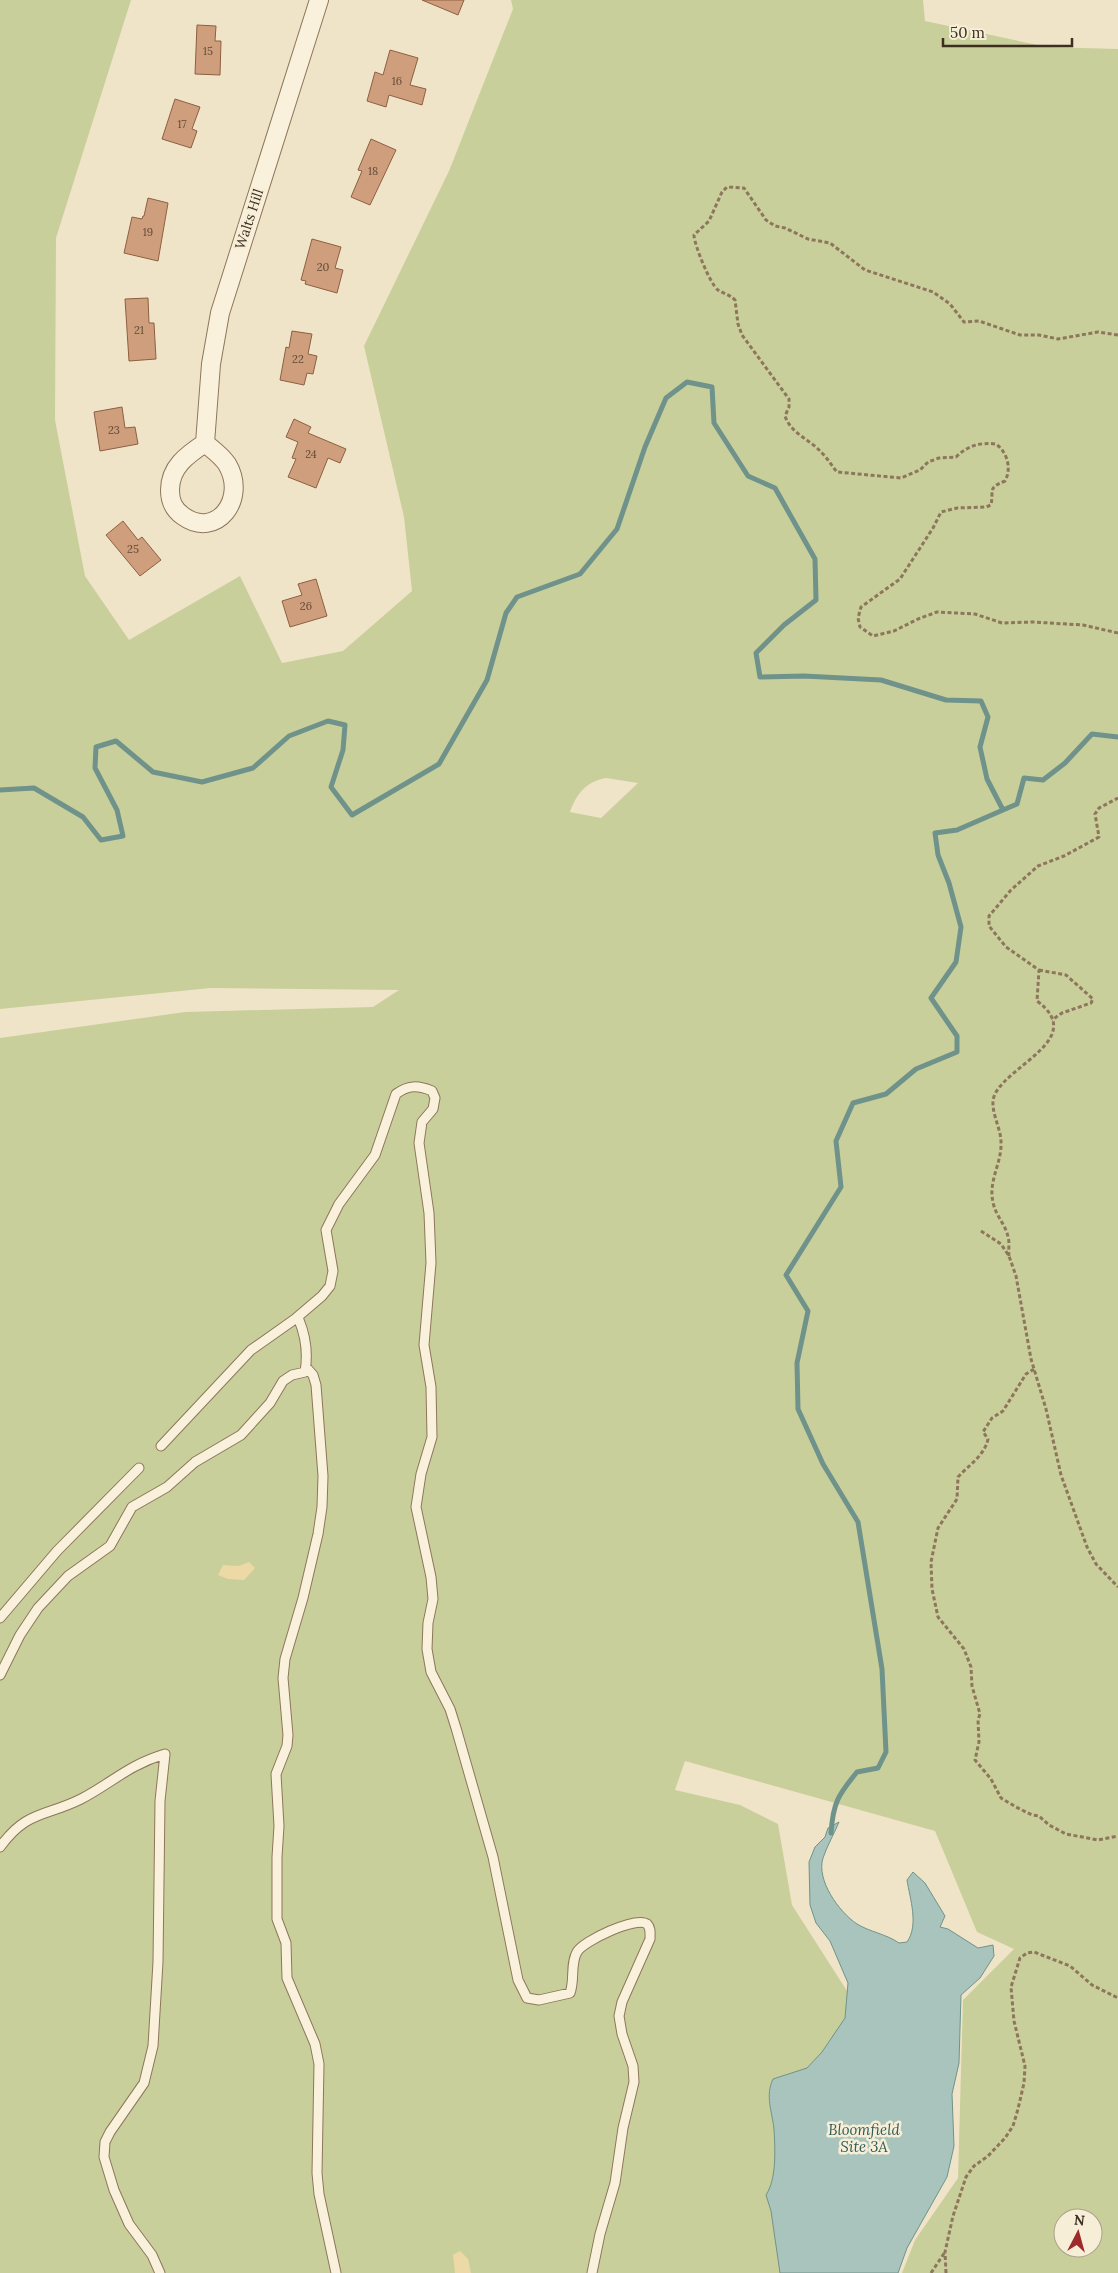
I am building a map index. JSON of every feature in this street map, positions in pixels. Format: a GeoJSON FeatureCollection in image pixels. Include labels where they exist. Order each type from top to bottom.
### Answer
{"type":"FeatureCollection","features":[{"type":"Feature","properties":{"kind":"street","name":"Walts Hill"},"geometry":{"type":"LineString","coordinates":[[204,444],[211,364],[220,313],[319,0]]}},
{"type":"Feature","properties":{"kind":"street"},"geometry":{"type":"LineString","coordinates":[[204,444],[219,454],[232,475],[235,488],[234,498],[228,510],[215,519],[201,523],[187,519],[175,510],[170,498],[170,482],[176,467],[189,453],[204,444]]}},
{"type":"Feature","properties":{"kind":"lane"},"geometry":{"type":"LineString","coordinates":[[161,1446],[246,1355],[295,1319],[330,1286],[334,1271],[326,1230],[339,1204],[375,1155],[396,1094],[404,1088],[412,1086],[432,1091],[434,1098],[433,1109],[422,1122],[419,1143],[427,1187],[430,1228],[431,1263],[424,1345],[431,1387],[432,1437],[421,1474],[416,1507],[431,1577],[433,1599],[428,1623],[427,1649],[431,1672],[450,1709],[456,1728],[493,1857],[518,1980],[527,1998],[538,2000],[570,1993],[574,1984],[576,1952],[582,1946],[598,1937],[633,1922],[647,1924],[650,1930],[650,1938],[622,2002],[619,2016],[622,2034],[634,2066],[634,2082],[623,2128],[615,2183],[600,2234],[592,2273]]}},
{"type":"Feature","properties":{"kind":"lane"},"geometry":{"type":"LineString","coordinates":[[0,1676],[20,1635],[38,1608],[68,1576],[110,1546],[132,1507],[167,1487],[195,1462],[241,1436],[265,1409],[283,1381],[292,1375],[305,1372],[307,1360],[303,1331],[299,1320],[295,1319]]}},
{"type":"Feature","properties":{"kind":"lane"},"geometry":{"type":"LineString","coordinates":[[306,1368],[313,1375],[316,1385],[322,1452],[322,1507],[318,1534],[303,1598],[285,1659],[283,1678],[288,1735],[287,1746],[276,1774],[279,1826],[277,1919],[286,1943],[287,1978],[315,2044],[319,2064],[317,2173],[319,2194],[336,2273]]}},
{"type":"Feature","properties":{"kind":"lane"},"geometry":{"type":"LineString","coordinates":[[0,1618],[57,1552],[139,1468]]}},
{"type":"Feature","properties":{"kind":"lane"},"geometry":{"type":"LineString","coordinates":[[0,1847],[17,1827],[29,1819],[81,1799],[137,1764],[165,1754],[160,1800],[158,1962],[153,2046],[144,2083],[110,2132],[105,2142],[104,2157],[114,2190],[129,2224],[148,2249],[160,2273]]}},
{"type":"Feature","properties":{"kind":"path"},"geometry":{"type":"LineString","coordinates":[[1118,336],[1098,332],[1058,338],[1020,335],[980,321],[964,322],[950,304],[933,292],[865,270],[830,242],[808,239],[766,220],[744,188],[727,187],[722,192],[709,221],[694,235],[704,268],[714,285],[735,300],[738,324],[742,335],[789,399],[789,407],[785,416],[787,421],[805,440],[822,452],[837,472],[901,478],[915,472],[928,462],[939,458],[956,457],[963,448],[970,446],[996,444],[1004,452],[1009,471],[1005,480],[996,484],[992,489],[992,505],[957,508],[941,512],[900,580],[861,606],[858,618],[860,627],[865,632],[873,636],[888,633],[937,612],[975,614],[1002,623],[1033,622],[1083,625],[1118,633]]}},
{"type":"Feature","properties":{"kind":"path"},"geometry":{"type":"LineString","coordinates":[[1052,1020],[1062,1013],[1092,1003],[1093,999],[1066,975],[1040,970],[1006,948],[989,926],[989,916],[1011,890],[1038,866],[1064,856],[1099,838],[1095,814],[1100,808],[1118,798]]}},
{"type":"Feature","properties":{"kind":"path"},"geometry":{"type":"LineString","coordinates":[[1040,970],[1037,1002],[1052,1020],[1053,1034],[1051,1040],[1002,1084],[995,1094],[993,1102],[1001,1143],[998,1165],[992,1180],[992,1201],[1008,1236],[1009,1256],[1016,1276],[1034,1369],[1046,1409],[1061,1474],[1086,1547],[1096,1564],[1118,1587]]}},
{"type":"Feature","properties":{"kind":"path"},"geometry":{"type":"LineString","coordinates":[[981,1230],[1000,1244],[1009,1256]]}},
{"type":"Feature","properties":{"kind":"path"},"geometry":{"type":"LineString","coordinates":[[1034,1369],[1026,1374],[1003,1411],[992,1418],[983,1432],[988,1439],[987,1444],[974,1463],[958,1477],[957,1499],[938,1528],[931,1562],[932,1590],[938,1617],[964,1649],[971,1668],[972,1686],[980,1714],[978,1720],[980,1742],[975,1760],[991,1779],[1001,1798],[1026,1813],[1039,1816],[1049,1825],[1066,1834],[1098,1840],[1118,1836]]}},
{"type":"Feature","properties":{"kind":"path"},"geometry":{"type":"LineString","coordinates":[[946,2273],[945,2252],[953,2216],[966,2177],[974,2166],[1005,2138],[1013,2126],[1018,2109],[1024,2083],[1025,2066],[1014,2021],[1010,1986],[1020,1958],[1027,1953],[1034,1952],[1070,1966],[1092,1985],[1118,1998]]}},
{"type":"Feature","properties":{"kind":"path"},"geometry":{"type":"LineString","coordinates":[[931,2273],[945,2252]]}},
{"type":"Feature","properties":{"kind":"green space"},"geometry":{"type":"Polygon","coordinates":[[[0,0],[131,0],[56,238],[55,420],[85,576],[129,640],[240,576],[282,663],[343,651],[412,591],[404,517],[364,346],[449,171],[513,9],[511,0],[923,0],[925,21],[1047,47],[1118,49],[1118,2273],[902,2273],[915,2240],[958,2178],[963,2000],[1014,1949],[977,1932],[935,1831],[685,1761],[675,1790],[740,1805],[778,1824],[792,1905],[865,2019],[810,2273],[0,2273],[0,1038],[185,1012],[373,1007],[399,990],[211,988],[0,1009],[0,0]],[[606,778],[593,782],[579,794],[570,812],[601,818],[638,783],[606,778]]]}},
{"type":"Feature","properties":{"kind":"sand"},"geometry":{"type":"Polygon","coordinates":[[[249,1562],[255,1568],[244,1580],[228,1579],[218,1575],[223,1565],[239,1566],[249,1562]]]}},
{"type":"Feature","properties":{"kind":"sand"},"geometry":{"type":"Polygon","coordinates":[[[460,2251],[468,2259],[471,2273],[455,2273],[453,2255],[460,2251]]]}},
{"type":"Feature","properties":{"kind":"water","name":"Bloomfield Site 3A"},"geometry":{"type":"Polygon","coordinates":[[[839,1822],[823,1858],[823,1876],[836,1904],[850,1919],[862,1927],[889,1937],[899,1943],[907,1942],[911,1935],[913,1920],[907,1880],[913,1872],[925,1883],[945,1916],[940,1927],[948,1929],[978,1948],[993,1945],[994,1956],[980,1978],[961,1995],[959,2063],[952,2094],[954,2146],[947,2177],[907,2248],[898,2273],[780,2273],[771,2211],[766,2195],[774,2172],[775,2154],[769,2091],[773,2079],[807,2068],[822,2052],[845,2018],[848,1983],[830,1941],[816,1923],[810,1905],[809,1862],[815,1847],[825,1837],[828,1828],[839,1822]]]}},
{"type":"Feature","properties":{"kind":"building"},"geometry":{"type":"Polygon","coordinates":[[[422,0],[464,0],[458,15],[422,0]]]}},
{"type":"Feature","properties":{"kind":"building"},"geometry":{"type":"Polygon","coordinates":[[[197,25],[216,26],[215,41],[221,41],[220,75],[195,74],[197,25]]]}},
{"type":"Feature","properties":{"kind":"building"},"geometry":{"type":"Polygon","coordinates":[[[390,50],[418,58],[410,85],[426,89],[422,105],[389,95],[386,107],[367,101],[375,72],[383,75],[390,50]]]}},
{"type":"Feature","properties":{"kind":"building"},"geometry":{"type":"Polygon","coordinates":[[[175,99],[200,107],[192,129],[197,131],[191,148],[162,139],[175,99]]]}},
{"type":"Feature","properties":{"kind":"building"},"geometry":{"type":"Polygon","coordinates":[[[371,139],[396,150],[370,205],[351,197],[362,171],[358,170],[371,139]]]}},
{"type":"Feature","properties":{"kind":"building"},"geometry":{"type":"Polygon","coordinates":[[[148,198],[168,203],[158,261],[124,253],[132,217],[142,219],[148,198]]]}},
{"type":"Feature","properties":{"kind":"building"},"geometry":{"type":"Polygon","coordinates":[[[312,239],[341,247],[335,268],[343,270],[337,293],[305,284],[306,281],[301,280],[312,239]]]}},
{"type":"Feature","properties":{"kind":"building"},"geometry":{"type":"Polygon","coordinates":[[[148,298],[149,323],[154,323],[156,359],[129,361],[125,299],[148,298]]]}},
{"type":"Feature","properties":{"kind":"building"},"geometry":{"type":"Polygon","coordinates":[[[292,331],[312,334],[308,354],[317,356],[313,374],[307,373],[304,385],[280,380],[286,347],[289,348],[292,331]]]}},
{"type":"Feature","properties":{"kind":"building"},"geometry":{"type":"Polygon","coordinates":[[[122,407],[125,428],[135,427],[138,444],[100,451],[94,412],[122,407]]]}},
{"type":"Feature","properties":{"kind":"building"},"geometry":{"type":"Polygon","coordinates":[[[294,419],[311,427],[308,433],[346,449],[340,463],[328,458],[316,488],[288,477],[296,459],[292,458],[298,442],[286,437],[294,419]]]}},
{"type":"Feature","properties":{"kind":"building"},"geometry":{"type":"Polygon","coordinates":[[[123,521],[138,540],[142,537],[161,560],[140,576],[106,535],[123,521]]]}},
{"type":"Feature","properties":{"kind":"building"},"geometry":{"type":"Polygon","coordinates":[[[316,579],[327,616],[290,627],[282,601],[302,595],[298,584],[316,579]]]}},
{"type":"Feature","properties":{"kind":"waterway"},"geometry":{"type":"LineString","coordinates":[[0,790],[34,788],[83,817],[101,840],[123,836],[117,810],[95,768],[96,747],[116,741],[153,772],[202,782],[253,768],[289,736],[328,721],[345,725],[343,750],[331,787],[352,815],[439,764],[487,680],[506,613],[517,597],[580,574],[617,529],[645,447],[666,398],[687,382],[712,387],[714,423],[748,476],[775,488],[815,559],[816,600],[784,625],[756,653],[760,677],[804,676],[881,680],[946,700],[981,701],[988,717],[980,747],[987,779],[1003,810],[957,830],[935,833],[938,855],[949,883],[961,927],[956,962],[931,998],[957,1036],[957,1052],[916,1069],[886,1094],[853,1103],[836,1141],[841,1187],[786,1275],[808,1311],[797,1363],[798,1409],[823,1464],[858,1522],[882,1669],[886,1752],[878,1768],[857,1772],[845,1787],[835,1807],[831,1833]]}},
{"type":"Feature","properties":{"kind":"waterway"},"geometry":{"type":"LineString","coordinates":[[1003,810],[1017,804],[1024,778],[1043,780],[1065,763],[1092,734],[1118,737]]}}]}
